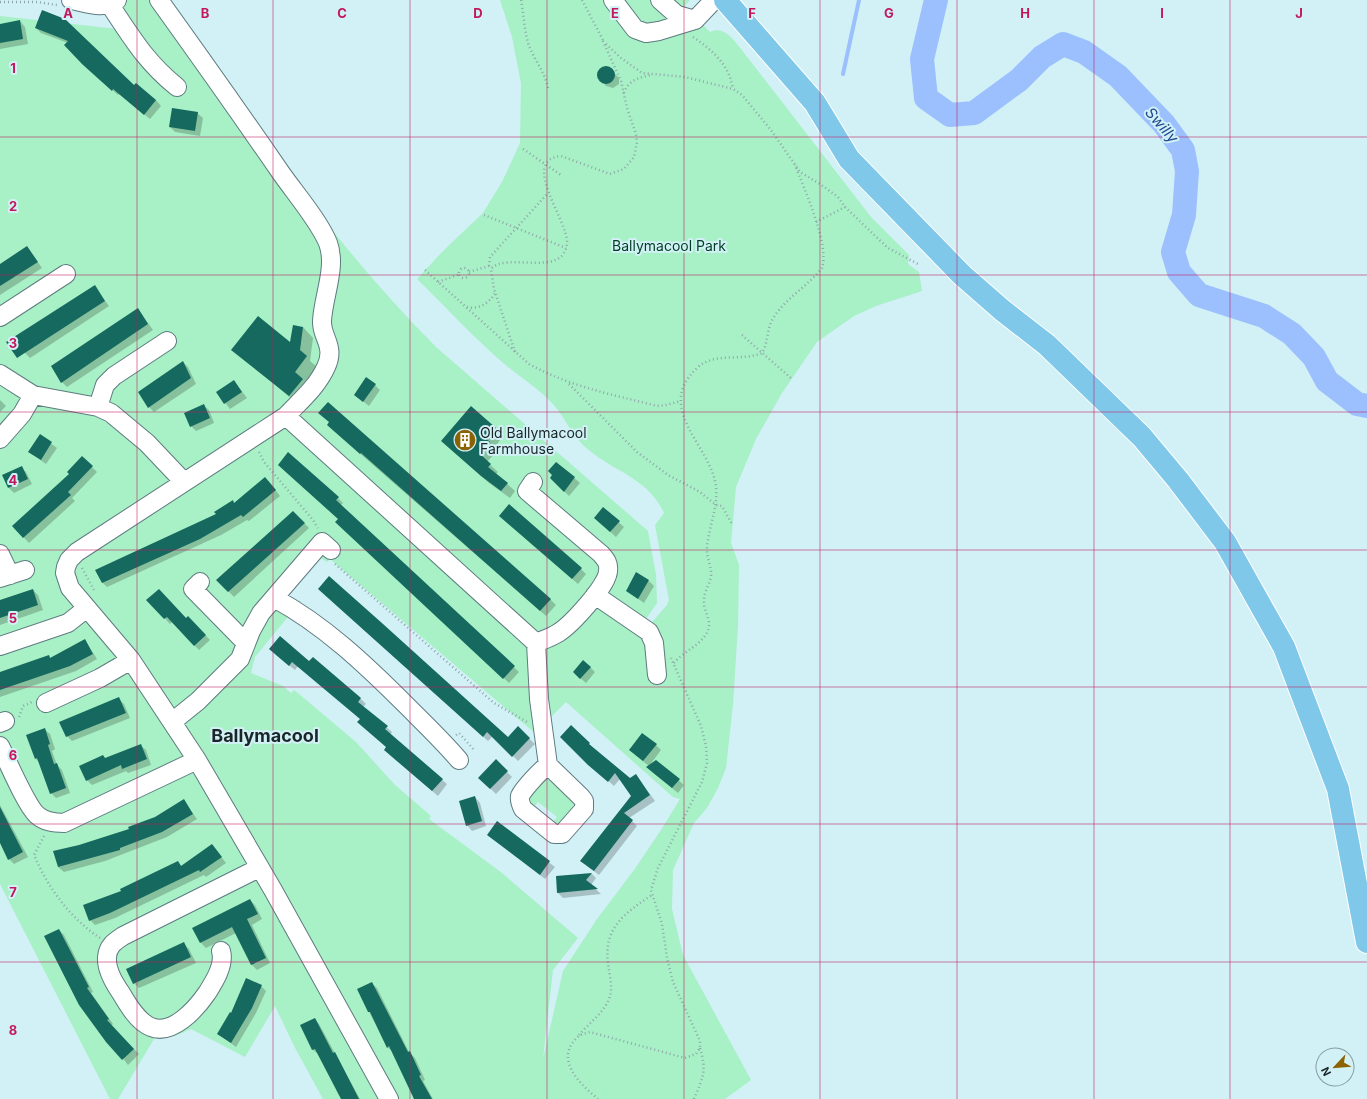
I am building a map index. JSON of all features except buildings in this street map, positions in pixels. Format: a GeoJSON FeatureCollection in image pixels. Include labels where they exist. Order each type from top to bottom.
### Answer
{"type":"FeatureCollection","features":[{"type":"Feature","properties":{"kind":"main road"},"geometry":{"type":"LineString","coordinates":[[725,0],[815,104],[849,159],[962,275],[1002,310],[1047,345],[1137,432],[1178,480],[1225,542],[1284,647],[1338,789],[1367,942]]}},
{"type":"Feature","properties":{"kind":"street"},"geometry":{"type":"LineString","coordinates":[[159,0],[323,234],[330,253],[330,262],[322,320],[317,330],[328,339],[329,353],[326,366],[317,382],[286,416],[68,560],[65,572],[66,581],[70,588],[91,600],[197,760],[389,1099]]}},
{"type":"Feature","properties":{"kind":"street"},"geometry":{"type":"LineString","coordinates":[[613,0],[635,29],[646,33],[667,29],[695,20],[714,0]]}},
{"type":"Feature","properties":{"kind":"street"},"geometry":{"type":"LineString","coordinates":[[656,0],[667,29]]}},
{"type":"Feature","properties":{"kind":"street"},"geometry":{"type":"LineString","coordinates":[[660,0],[677,15],[695,20]]}},
{"type":"Feature","properties":{"kind":"street"},"geometry":{"type":"LineString","coordinates":[[67,3],[93,5],[114,3],[141,52],[161,74],[177,87]]}},
{"type":"Feature","properties":{"kind":"street"},"geometry":{"type":"LineString","coordinates":[[0,317],[66,274]]}},
{"type":"Feature","properties":{"kind":"street"},"geometry":{"type":"LineString","coordinates":[[98,407],[105,385],[114,376],[167,341]]}},
{"type":"Feature","properties":{"kind":"street"},"geometry":{"type":"LineString","coordinates":[[0,374],[33,395],[98,407],[111,413],[147,443],[184,482]]}},
{"type":"Feature","properties":{"kind":"street"},"geometry":{"type":"LineString","coordinates":[[0,439],[22,414],[33,395]]}},
{"type":"Feature","properties":{"kind":"street"},"geometry":{"type":"LineString","coordinates":[[286,416],[536,643],[539,699],[548,765]]}},
{"type":"Feature","properties":{"kind":"street"},"geometry":{"type":"LineString","coordinates":[[533,482],[527,491],[607,561],[608,571],[605,581],[595,595],[570,624],[558,633],[536,643]]}},
{"type":"Feature","properties":{"kind":"street"},"geometry":{"type":"LineString","coordinates":[[172,722],[219,682],[240,659],[261,613],[322,542],[331,550]]}},
{"type":"Feature","properties":{"kind":"street"},"geometry":{"type":"LineString","coordinates":[[0,554],[12,574]]}},
{"type":"Feature","properties":{"kind":"street"},"geometry":{"type":"LineString","coordinates":[[200,582],[193,589],[246,643]]}},
{"type":"Feature","properties":{"kind":"street"},"geometry":{"type":"LineString","coordinates":[[595,595],[649,632],[654,643],[657,675]]}},
{"type":"Feature","properties":{"kind":"street"},"geometry":{"type":"LineString","coordinates":[[274,598],[295,609],[371,670],[459,760]]}},
{"type":"Feature","properties":{"kind":"street"},"geometry":{"type":"LineString","coordinates":[[0,646],[68,623],[91,600]]}},
{"type":"Feature","properties":{"kind":"street"},"geometry":{"type":"LineString","coordinates":[[42,702],[100,678],[131,660]]}},
{"type":"Feature","properties":{"kind":"street"},"geometry":{"type":"LineString","coordinates":[[0,746],[28,802],[37,815],[51,823],[64,823],[197,760]]}},
{"type":"Feature","properties":{"kind":"street"},"geometry":{"type":"LineString","coordinates":[[221,951],[222,963],[201,1002],[190,1013],[175,1024],[157,1029],[146,1024],[126,1002],[112,979],[108,968],[107,958],[111,946],[123,936],[259,868]]}},
{"type":"Feature","properties":{"kind":"path"},"geometry":{"type":"LineString","coordinates":[[521,0],[528,44],[546,78],[548,88]]}},
{"type":"Feature","properties":{"kind":"path"},"geometry":{"type":"LineString","coordinates":[[438,282],[460,274],[460,271],[463,269],[469,272],[494,265],[541,263],[560,257],[566,248],[566,236],[562,222],[548,193],[543,173],[546,164],[555,157],[561,156],[610,174],[624,169],[634,157],[637,142],[621,81],[582,0]]}},
{"type":"Feature","properties":{"kind":"path"},"geometry":{"type":"LineString","coordinates":[[0,2],[67,3]]}},
{"type":"Feature","properties":{"kind":"path"},"geometry":{"type":"LineString","coordinates":[[667,29],[703,44],[720,59],[728,70],[733,89]]}},
{"type":"Feature","properties":{"kind":"path"},"geometry":{"type":"LineString","coordinates":[[602,39],[610,50],[642,73],[690,78],[733,89],[742,95],[772,130],[791,156],[816,222],[824,252],[824,261],[822,268],[792,296],[773,318],[769,326],[762,353]]}},
{"type":"Feature","properties":{"kind":"path"},"geometry":{"type":"LineString","coordinates":[[624,95],[626,86],[630,82],[644,76],[655,75]]}},
{"type":"Feature","properties":{"kind":"path"},"geometry":{"type":"LineString","coordinates":[[523,149],[561,175]]}},
{"type":"Feature","properties":{"kind":"path"},"geometry":{"type":"LineString","coordinates":[[795,165],[800,172],[830,191],[888,248],[918,264]]}},
{"type":"Feature","properties":{"kind":"path"},"geometry":{"type":"LineString","coordinates":[[489,266],[488,263],[490,257],[517,229],[548,193]]}},
{"type":"Feature","properties":{"kind":"path"},"geometry":{"type":"LineString","coordinates":[[816,222],[845,207]]}},
{"type":"Feature","properties":{"kind":"path"},"geometry":{"type":"LineString","coordinates":[[484,215],[566,248]]}},
{"type":"Feature","properties":{"kind":"path"},"geometry":{"type":"LineString","coordinates":[[494,265],[490,274],[515,352]]}},
{"type":"Feature","properties":{"kind":"path"},"geometry":{"type":"LineString","coordinates":[[425,270],[529,364],[568,382],[598,392],[657,406],[681,401]]}},
{"type":"Feature","properties":{"kind":"path"},"geometry":{"type":"LineString","coordinates":[[460,274],[461,277],[465,278],[469,276],[469,272]]}},
{"type":"Feature","properties":{"kind":"path"},"geometry":{"type":"LineString","coordinates":[[464,306],[472,308],[484,305],[492,298],[495,292]]}},
{"type":"Feature","properties":{"kind":"path"},"geometry":{"type":"LineString","coordinates":[[742,335],[792,379]]}},
{"type":"Feature","properties":{"kind":"path"},"geometry":{"type":"LineString","coordinates":[[674,663],[679,656],[703,638],[709,626],[704,602],[704,593],[711,577],[707,549],[716,505],[716,486],[713,475],[685,422],[681,401],[685,384],[696,368],[704,363],[720,358],[748,357],[762,353]]}},
{"type":"Feature","properties":{"kind":"path"},"geometry":{"type":"LineString","coordinates":[[568,382],[637,452],[668,475],[700,492],[716,505],[722,506],[732,524]]}},
{"type":"Feature","properties":{"kind":"path"},"geometry":{"type":"LineString","coordinates":[[255,446],[264,462],[313,520],[320,532]]}},
{"type":"Feature","properties":{"kind":"path"},"geometry":{"type":"LineString","coordinates":[[331,550],[334,563],[494,703],[528,723],[534,722]]}},
{"type":"Feature","properties":{"kind":"path"},"geometry":{"type":"LineString","coordinates":[[79,562],[91,600]]}},
{"type":"Feature","properties":{"kind":"path"},"geometry":{"type":"LineString","coordinates":[[655,652],[667,654],[674,663],[701,726],[706,746],[706,767],[702,782],[655,873],[651,886],[652,895],[662,924],[667,958],[674,982],[698,1035],[704,1062],[704,1072],[694,1099]]}},
{"type":"Feature","properties":{"kind":"path"},"geometry":{"type":"LineString","coordinates":[[7,722],[23,706],[42,702]]}},
{"type":"Feature","properties":{"kind":"path"},"geometry":{"type":"LineString","coordinates":[[47,830],[34,855],[42,874],[77,921],[103,941],[105,938]]}},
{"type":"Feature","properties":{"kind":"path"},"geometry":{"type":"LineString","coordinates":[[598,1099],[576,1077],[570,1068],[569,1052],[578,1036],[602,1010],[610,997],[608,948],[609,937],[614,926],[636,905],[652,895]]}},
{"type":"Feature","properties":{"kind":"path"},"geometry":{"type":"LineString","coordinates":[[578,1036],[590,1032],[685,1058],[696,1054],[700,1048]]}},
{"type":"Feature","properties":{"kind":"green space","name":"Ballymacool Park"},"geometry":{"type":"Polygon","coordinates":[[[119,0],[159,0],[258,134],[326,222],[398,307],[436,347],[648,531],[656,575],[657,603],[646,619],[647,628],[667,605],[669,600],[655,525],[664,513],[657,501],[649,491],[639,483],[595,455],[584,446],[549,400],[491,352],[417,279],[444,250],[483,213],[502,182],[520,143],[521,83],[512,37],[500,0],[690,0],[685,6],[710,32],[716,30],[721,31],[736,42],[871,217],[909,255],[908,264],[919,272],[922,291],[876,306],[854,316],[817,342],[782,393],[756,439],[736,487],[731,543],[739,565],[738,625],[733,704],[726,768],[718,788],[707,808],[694,823],[673,870],[672,909],[683,955],[751,1080],[725,1099],[323,1099],[294,1046],[275,1006],[245,1057],[191,1029],[175,1036],[154,1039],[118,1099],[110,1099],[0,884],[0,16],[127,30],[119,0]],[[319,557],[288,595],[295,600],[301,601],[255,657],[251,673],[283,686],[291,693],[294,690],[299,694],[356,742],[395,785],[431,816],[429,819],[502,873],[578,938],[553,970],[543,1059],[563,971],[597,919],[634,870],[680,799],[673,797],[566,702],[551,717],[542,720],[536,734],[330,559],[327,562],[319,557]]]}},
{"type":"Feature","properties":{"kind":"green space"},"geometry":{"type":"Polygon","coordinates":[[[545,779],[550,779],[577,803],[563,826],[551,824],[557,817],[538,802],[532,809],[528,798],[545,779]]]}},
{"type":"Feature","properties":{"kind":"waterway"},"geometry":{"type":"LineString","coordinates":[[843,74],[859,0]]}},
{"type":"Feature","properties":{"kind":"waterway","name":"Swilly"},"geometry":{"type":"LineString","coordinates":[[936,0],[922,59],[926,98],[950,115],[974,113],[1019,80],[1042,57],[1063,44],[1084,52],[1118,76],[1164,124],[1183,150],[1187,171],[1184,215],[1173,252],[1179,272],[1199,295],[1264,316],[1292,334],[1314,357],[1327,381],[1357,404],[1367,406]]}},
{"type":"Feature","properties":{"kind":"place","name":"Old Ballymacool Farmhouse"},"geometry":{"type":"Point","coordinates":[465,440]}},
{"type":"Feature","properties":{"kind":"district","name":"Ballymacool"},"geometry":{"type":"Point","coordinates":[265,735]}}]}
